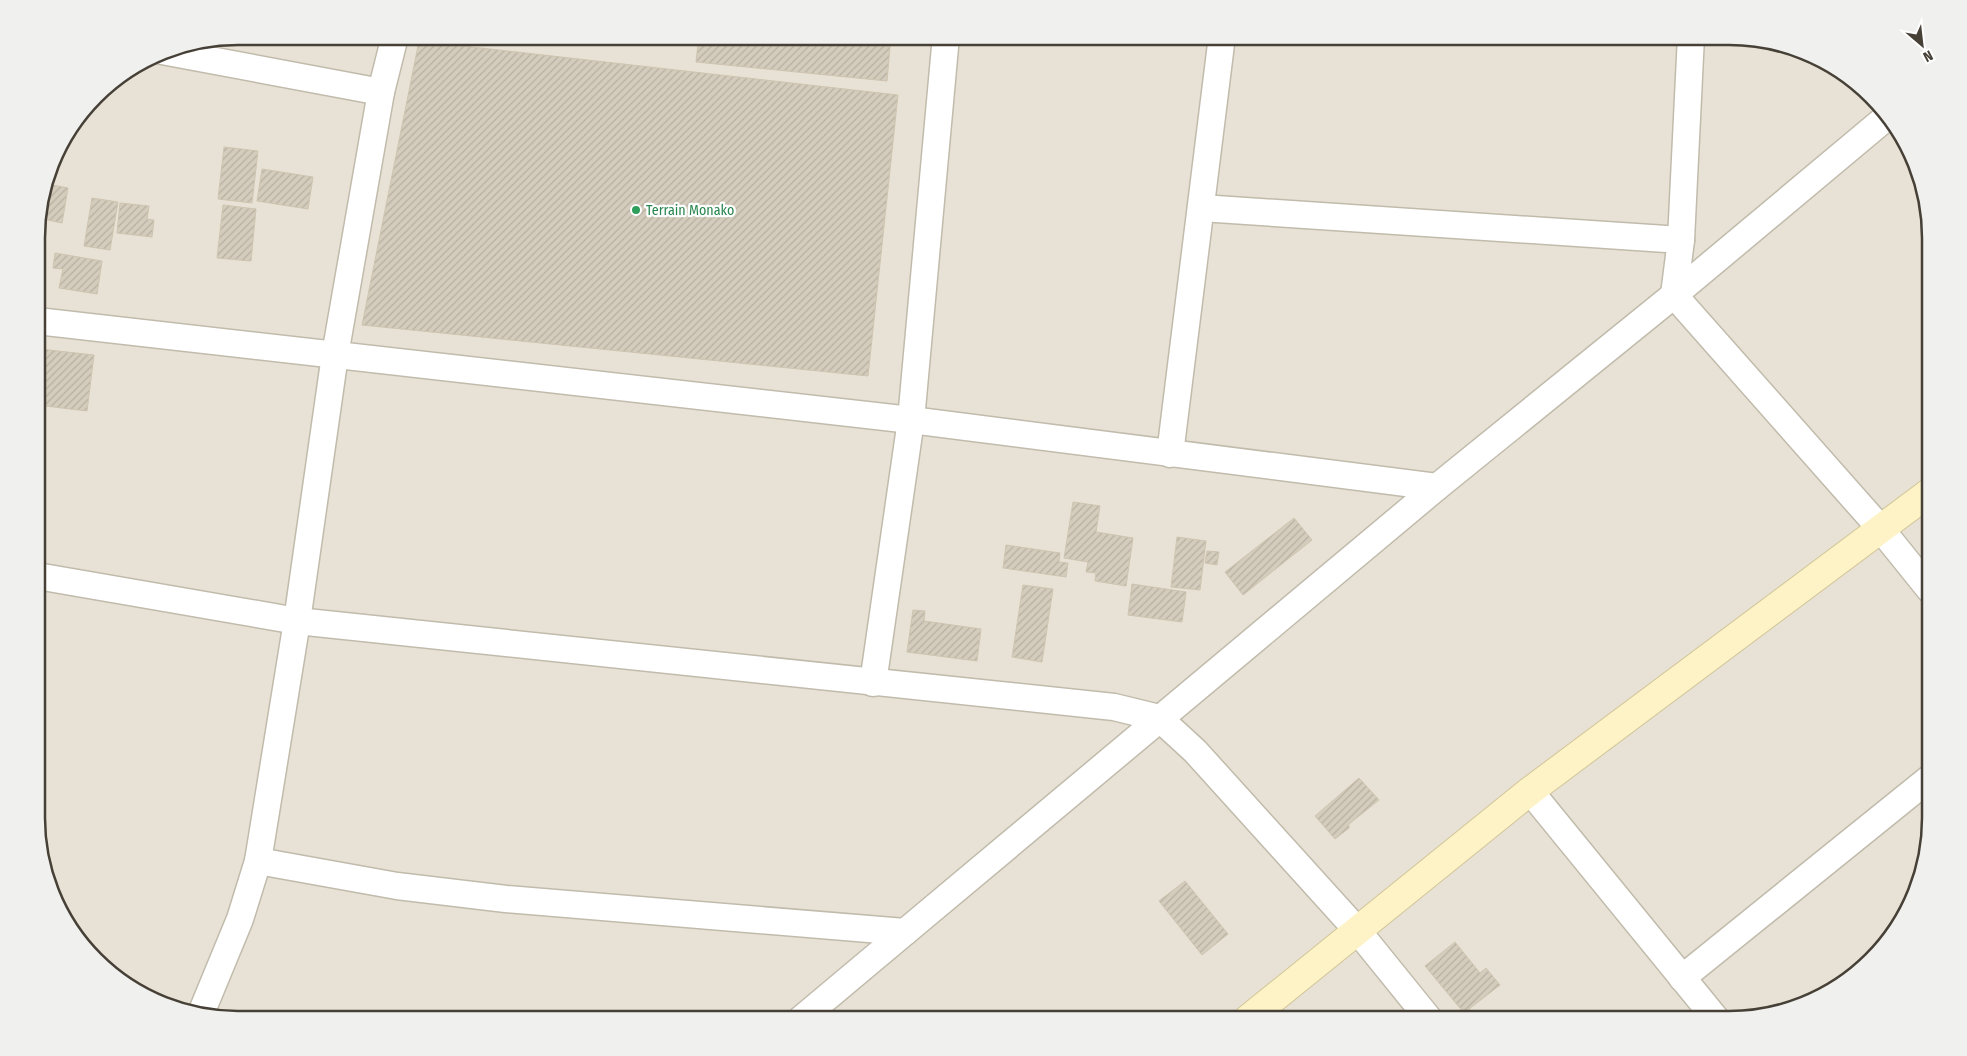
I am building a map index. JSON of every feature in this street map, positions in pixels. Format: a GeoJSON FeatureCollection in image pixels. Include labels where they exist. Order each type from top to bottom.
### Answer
{"type":"FeatureCollection","features":[{"type":"Feature","properties":{"kind":"street"},"geometry":{"type":"LineString","coordinates":[[203,1007],[240,919],[258,861],[297,622],[335,355],[381,92],[393,45]]}},
{"type":"Feature","properties":{"kind":"street"},"geometry":{"type":"LineString","coordinates":[[873,683],[910,420],[945,45]]}},
{"type":"Feature","properties":{"kind":"street"},"geometry":{"type":"LineString","coordinates":[[1170,454],[1221,45]]}},
{"type":"Feature","properties":{"kind":"street"},"geometry":{"type":"LineString","coordinates":[[1691,45],[1681,240],[1674,295],[1880,528],[1922,580]]}},
{"type":"Feature","properties":{"kind":"street"},"geometry":{"type":"LineString","coordinates":[[181,54],[381,92]]}},
{"type":"Feature","properties":{"kind":"street"},"geometry":{"type":"LineString","coordinates":[[811,1011],[1437,487],[1674,295],[1882,121]]}},
{"type":"Feature","properties":{"kind":"street"},"geometry":{"type":"LineString","coordinates":[[1201,208],[1681,240]]}},
{"type":"Feature","properties":{"kind":"street"},"geometry":{"type":"LineString","coordinates":[[45,322],[910,420],[1437,487]]}},
{"type":"Feature","properties":{"kind":"street"},"geometry":{"type":"LineString","coordinates":[[1259,1011],[1530,792],[1922,498]]}},
{"type":"Feature","properties":{"kind":"street"},"geometry":{"type":"LineString","coordinates":[[45,577],[297,622],[1114,707],[1159,718],[1195,751],[1357,930],[1423,1011]]}},
{"type":"Feature","properties":{"kind":"street"},"geometry":{"type":"LineString","coordinates":[[1682,978],[1922,784]]}},
{"type":"Feature","properties":{"kind":"street"},"geometry":{"type":"LineString","coordinates":[[1530,792],[1709,1011]]}},
{"type":"Feature","properties":{"kind":"street"},"geometry":{"type":"LineString","coordinates":[[258,861],[397,886],[506,899],[905,932]]}},
{"type":"Feature","properties":{"kind":"shaded area"},"geometry":{"type":"Polygon","coordinates":[[[226,45],[1741,45],[1791,55],[1814,65],[1856,93],[1874,111],[1889,131],[1902,153],[1912,176],[1922,226],[1922,830],[1912,880],[1902,903],[1874,945],[1856,963],[1836,978],[1814,991],[1791,1001],[1741,1011],[226,1011],[176,1001],[153,991],[111,963],[93,945],[78,925],[65,903],[55,880],[45,830],[45,226],[55,176],[65,153],[85,121],[111,93],[142,71],[164,60],[188,52],[226,45]]]}},
{"type":"Feature","properties":{"kind":"building","name":"Terrain Monako"},"geometry":{"type":"Polygon","coordinates":[[[418,45],[454,45],[898,95],[868,376],[362,325],[418,45]]]}},
{"type":"Feature","properties":{"kind":"building"},"geometry":{"type":"Polygon","coordinates":[[[698,45],[890,45],[887,81],[696,62],[698,45]]]}},
{"type":"Feature","properties":{"kind":"building"},"geometry":{"type":"Polygon","coordinates":[[[224,147],[258,151],[252,203],[218,199],[224,147]]]}},
{"type":"Feature","properties":{"kind":"building"},"geometry":{"type":"Polygon","coordinates":[[[262,169],[313,177],[308,209],[257,201],[262,169]]]}},
{"type":"Feature","properties":{"kind":"building"},"geometry":{"type":"Polygon","coordinates":[[[53,185],[68,188],[62,223],[46,220],[53,185]]]}},
{"type":"Feature","properties":{"kind":"building"},"geometry":{"type":"Polygon","coordinates":[[[92,198],[118,202],[110,250],[84,246],[92,198]]]}},
{"type":"Feature","properties":{"kind":"building"},"geometry":{"type":"Polygon","coordinates":[[[120,203],[149,206],[147,219],[154,220],[152,237],[117,233],[120,203]]]}},
{"type":"Feature","properties":{"kind":"building"},"geometry":{"type":"Polygon","coordinates":[[[223,205],[256,209],[251,261],[217,258],[223,205]]]}},
{"type":"Feature","properties":{"kind":"building"},"geometry":{"type":"Polygon","coordinates":[[[55,253],[102,261],[97,294],[59,288],[63,269],[53,268],[55,253]]]}},
{"type":"Feature","properties":{"kind":"building"},"geometry":{"type":"Polygon","coordinates":[[[45,350],[94,355],[87,411],[45,406],[45,350]]]}},
{"type":"Feature","properties":{"kind":"building"},"geometry":{"type":"Polygon","coordinates":[[[1073,502],[1100,506],[1096,532],[1133,538],[1126,586],[1095,581],[1096,573],[1086,572],[1088,562],[1064,558],[1073,502]]]}},
{"type":"Feature","properties":{"kind":"building"},"geometry":{"type":"Polygon","coordinates":[[[1294,518],[1312,540],[1243,595],[1225,572],[1294,518]]]}},
{"type":"Feature","properties":{"kind":"building"},"geometry":{"type":"Polygon","coordinates":[[[1177,537],[1206,541],[1200,590],[1171,587],[1177,537]]]}},
{"type":"Feature","properties":{"kind":"building"},"geometry":{"type":"Polygon","coordinates":[[[1006,545],[1060,553],[1059,562],[1068,563],[1066,577],[1003,568],[1006,545]]]}},
{"type":"Feature","properties":{"kind":"building"},"geometry":{"type":"Polygon","coordinates":[[[1207,551],[1219,552],[1217,565],[1205,563],[1207,551]]]}},
{"type":"Feature","properties":{"kind":"building"},"geometry":{"type":"Polygon","coordinates":[[[1132,584],[1186,592],[1182,622],[1128,615],[1132,584]]]}},
{"type":"Feature","properties":{"kind":"building"},"geometry":{"type":"Polygon","coordinates":[[[1023,585],[1053,589],[1042,662],[1012,657],[1023,585]]]}},
{"type":"Feature","properties":{"kind":"building"},"geometry":{"type":"Polygon","coordinates":[[[913,610],[925,611],[924,621],[981,629],[977,661],[907,652],[913,610]]]}},
{"type":"Feature","properties":{"kind":"building"},"geometry":{"type":"Polygon","coordinates":[[[1359,778],[1379,800],[1349,824],[1349,828],[1335,839],[1315,816],[1359,778]]]}},
{"type":"Feature","properties":{"kind":"building"},"geometry":{"type":"Polygon","coordinates":[[[1185,881],[1228,934],[1202,955],[1159,901],[1185,881]]]}},
{"type":"Feature","properties":{"kind":"building"},"geometry":{"type":"Polygon","coordinates":[[[1455,942],[1480,973],[1486,968],[1500,985],[1467,1011],[1462,1011],[1425,966],[1455,942]]]}},
{"type":"Feature","properties":{"kind":"place","name":"Terrain Monako"},"geometry":{"type":"Point","coordinates":[636,210]}}]}
